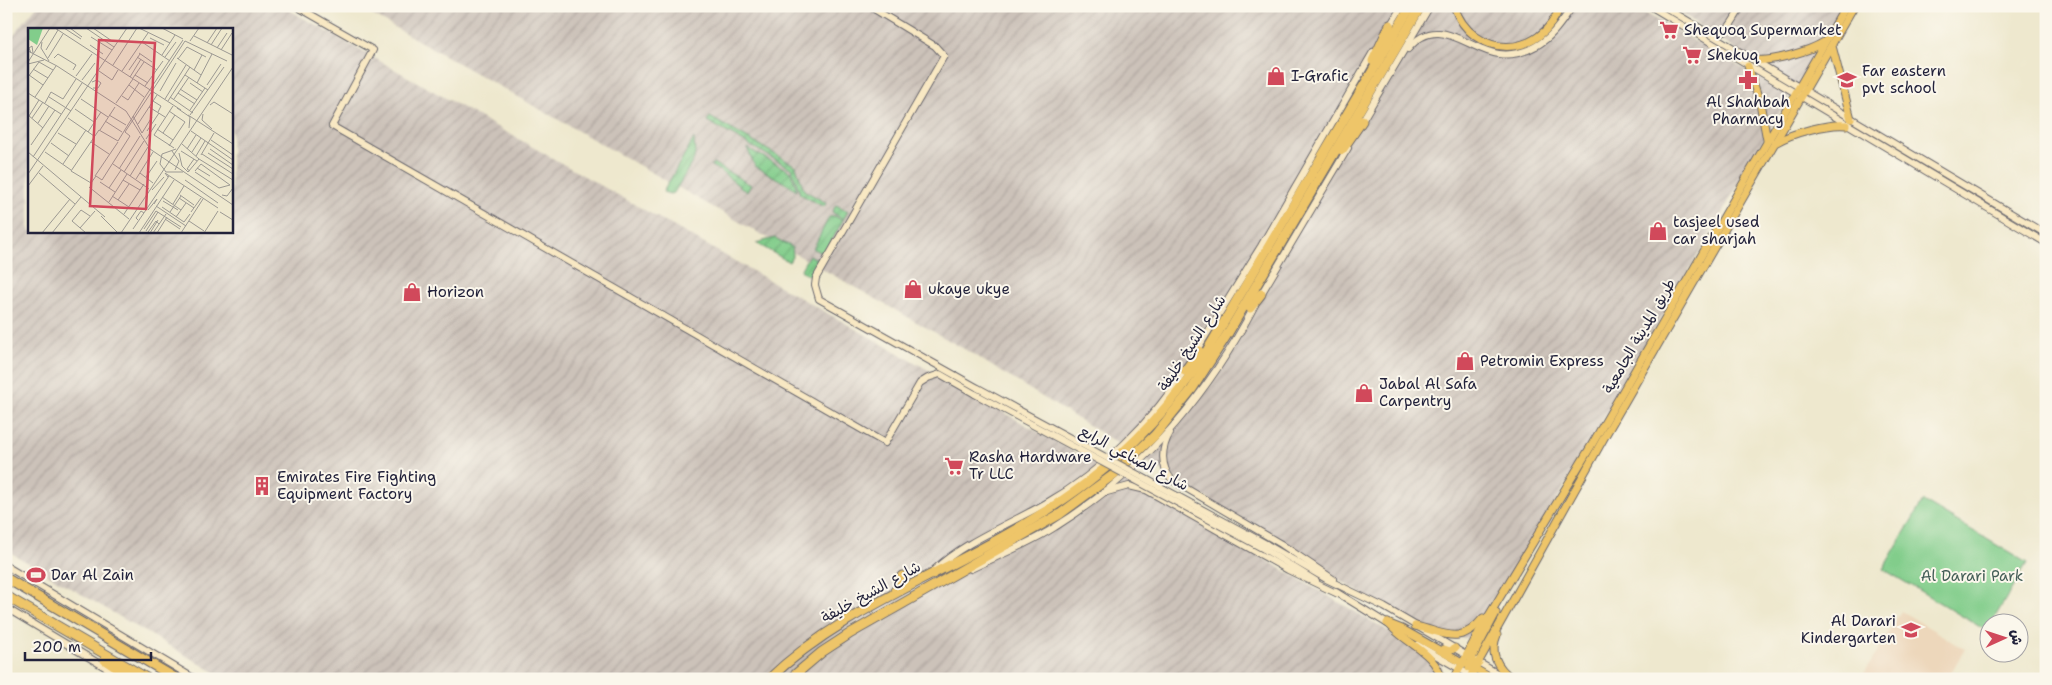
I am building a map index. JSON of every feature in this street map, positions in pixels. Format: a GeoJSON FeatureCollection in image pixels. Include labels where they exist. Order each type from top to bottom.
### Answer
{"type":"FeatureCollection","features":[{"type":"Feature","properties":{"kind":"highway","name":"شارع الشيخ خليفة"},"geometry":{"type":"LineString","coordinates":[[769,679],[828,631],[1056,505],[1113,463],[1151,425],[1180,391],[1205,354],[1411,6]]}},
{"type":"Feature","properties":{"kind":"highway","name":"شارع الشيخ خليفة"},"geometry":{"type":"LineString","coordinates":[[790,679],[836,642],[1046,523],[1100,486],[1155,435],[1198,381],[1421,6]]}},
{"type":"Feature","properties":{"kind":"highway"},"geometry":{"type":"LineString","coordinates":[[1358,95],[1363,79],[1390,25]]}},
{"type":"Feature","properties":{"kind":"highway"},"geometry":{"type":"LineString","coordinates":[[1319,180],[1329,169],[1362,121]]}},
{"type":"Feature","properties":{"kind":"highway"},"geometry":{"type":"LineString","coordinates":[[1198,381],[1211,370],[1253,303],[1261,294]]}},
{"type":"Feature","properties":{"kind":"highway"},"geometry":{"type":"LineString","coordinates":[[1185,371],[1224,315],[1231,309]]}},
{"type":"Feature","properties":{"kind":"highway"},"geometry":{"type":"LineString","coordinates":[[892,595],[901,584],[902,576]]}},
{"type":"Feature","properties":{"kind":"highway"},"geometry":{"type":"LineString","coordinates":[[6,578],[177,679]]}},
{"type":"Feature","properties":{"kind":"highway"},"geometry":{"type":"LineString","coordinates":[[6,596],[148,679]]}},
{"type":"Feature","properties":{"kind":"highway"},"geometry":{"type":"LineString","coordinates":[[96,650],[111,665],[133,679]]}},
{"type":"Feature","properties":{"kind":"main road","name":"شارع الصناعي الرابع"},"geometry":{"type":"LineString","coordinates":[[296,6],[373,50],[332,126],[885,443],[920,383],[931,376],[940,374],[976,391]]}},
{"type":"Feature","properties":{"kind":"main road","name":"شارع الصناعي الرابع"},"geometry":{"type":"LineString","coordinates":[[869,6],[935,46],[944,56],[816,278],[815,285],[819,299],[976,391],[1265,547],[1384,607],[1455,648],[1470,668]]}},
{"type":"Feature","properties":{"kind":"main road"},"geometry":{"type":"LineString","coordinates":[[929,575],[949,558],[1058,497],[1090,473],[1132,435],[1163,400],[1185,371],[1261,246],[1402,6]]}},
{"type":"Feature","properties":{"kind":"main road"},"geometry":{"type":"LineString","coordinates":[[931,587],[950,580],[1044,534],[1102,494],[1151,450],[1178,420],[1212,379],[1234,344],[1261,294],[1430,6]]}},
{"type":"Feature","properties":{"kind":"main road"},"geometry":{"type":"LineString","coordinates":[[1454,6],[1461,22],[1472,35],[1487,43],[1510,48],[1526,44],[1540,36],[1552,22],[1560,6]]}},
{"type":"Feature","properties":{"kind":"main road"},"geometry":{"type":"LineString","coordinates":[[1393,67],[1415,41],[1426,35],[1438,33],[1457,37],[1493,53],[1505,55],[1524,51],[1537,46],[1549,37],[1573,6]]}},
{"type":"Feature","properties":{"kind":"main road"},"geometry":{"type":"LineString","coordinates":[[1650,6],[1804,100],[2046,243]]}},
{"type":"Feature","properties":{"kind":"main road"},"geometry":{"type":"LineString","coordinates":[[1663,6],[1796,84]]}},
{"type":"Feature","properties":{"kind":"main road"},"geometry":{"type":"LineString","coordinates":[[1713,35],[1722,34],[1728,29],[1742,6]]}},
{"type":"Feature","properties":{"kind":"main road","name":"طريق المدينة الجامعية"},"geometry":{"type":"LineString","coordinates":[[1504,592],[1718,228],[1771,142],[1797,105],[1804,100],[1808,87],[1846,6]]}},
{"type":"Feature","properties":{"kind":"main road","name":"طريق المدينة الجامعية"},"geometry":{"type":"LineString","coordinates":[[1829,43],[1854,6]]}},
{"type":"Feature","properties":{"kind":"main road"},"geometry":{"type":"LineString","coordinates":[[1728,29],[1730,45]]}},
{"type":"Feature","properties":{"kind":"main road"},"geometry":{"type":"LineString","coordinates":[[1756,60],[1766,61],[1829,43],[1851,119]]}},
{"type":"Feature","properties":{"kind":"main road"},"geometry":{"type":"LineString","coordinates":[[1748,66],[1753,76],[1771,142],[1821,128],[1846,125]]}},
{"type":"Feature","properties":{"kind":"main road","name":"طريق المدينة الجامعية"},"geometry":{"type":"LineString","coordinates":[[1454,679],[1470,668],[1500,622],[1709,256],[1771,142],[1790,101],[1791,92],[1796,84],[1808,87]]}},
{"type":"Feature","properties":{"kind":"main road"},"geometry":{"type":"LineString","coordinates":[[1808,87],[1851,119],[2046,234]]}},
{"type":"Feature","properties":{"kind":"main road"},"geometry":{"type":"LineString","coordinates":[[1790,101],[1795,102],[1797,105]]}},
{"type":"Feature","properties":{"kind":"main road"},"geometry":{"type":"LineString","coordinates":[[1949,186],[1954,183],[1967,188]]}},
{"type":"Feature","properties":{"kind":"main road"},"geometry":{"type":"LineString","coordinates":[[1709,256],[1720,232],[1718,228]]}},
{"type":"Feature","properties":{"kind":"main road"},"geometry":{"type":"LineString","coordinates":[[1178,420],[1165,442],[1162,453],[1164,465],[1172,480],[1281,544],[1346,588]]}},
{"type":"Feature","properties":{"kind":"main road"},"geometry":{"type":"LineString","coordinates":[[1102,494],[1124,487],[1146,490],[1288,570],[1338,594]]}},
{"type":"Feature","properties":{"kind":"main road","name":"شارع الصناعي الرابع"},"geometry":{"type":"LineString","coordinates":[[1265,547],[1387,623],[1421,647],[1470,668]]}},
{"type":"Feature","properties":{"kind":"main road"},"geometry":{"type":"LineString","coordinates":[[6,566],[195,679]]}},
{"type":"Feature","properties":{"kind":"main road"},"geometry":{"type":"LineString","coordinates":[[1415,626],[1450,636],[1466,633],[1478,624],[1497,598],[1504,592]]}},
{"type":"Feature","properties":{"kind":"main road"},"geometry":{"type":"LineString","coordinates":[[1470,668],[1499,607],[1504,592]]}},
{"type":"Feature","properties":{"kind":"main road"},"geometry":{"type":"LineString","coordinates":[[6,608],[125,679]]}},
{"type":"Feature","properties":{"kind":"main road"},"geometry":{"type":"LineString","coordinates":[[1500,622],[1494,645],[1495,658],[1499,668],[1513,679]]}},
{"type":"Feature","properties":{"kind":"main road"},"geometry":{"type":"LineString","coordinates":[[1387,623],[1411,630],[1448,651],[1455,648]]}},
{"type":"Feature","properties":{"kind":"main road"},"geometry":{"type":"LineString","coordinates":[[1387,623],[1404,640],[1432,659],[1440,670],[1441,679]]}},
{"type":"Feature","properties":{"kind":"main road"},"geometry":{"type":"LineString","coordinates":[[1396,626],[1493,679]]}},
{"type":"Feature","properties":{"kind":"main road"},"geometry":{"type":"LineString","coordinates":[[1470,668],[1507,679]]}},
{"type":"Feature","properties":{"kind":"shaded area"},"geometry":{"type":"Polygon","coordinates":[[[37,6],[282,6],[1273,564],[1440,661],[1445,679],[226,679],[6,550],[6,44],[37,6]]]}},
{"type":"Feature","properties":{"kind":"shaded area"},"geometry":{"type":"Polygon","coordinates":[[[357,6],[1633,6],[1790,95],[1478,637],[1437,640],[966,350],[357,6]]]}},
{"type":"Feature","properties":{"kind":"shaded area"},"geometry":{"type":"Polygon","coordinates":[[[1671,6],[1850,6],[1799,93],[1671,6]]]}},
{"type":"Feature","properties":{"kind":"shaded area","name":"Al Darari Kindergarten"},"geometry":{"type":"Polygon","coordinates":[[[1901,611],[1965,649],[1947,679],[1861,679],[1901,611]]]}},
{"type":"Feature","properties":{"kind":"green space"},"geometry":{"type":"Polygon","coordinates":[[[710,117],[796,166],[804,190],[826,203],[824,207],[800,194],[792,169],[707,121],[710,117]]]}},
{"type":"Feature","properties":{"kind":"green space"},"geometry":{"type":"Polygon","coordinates":[[[694,138],[694,159],[674,193],[663,192],[694,138]]]}},
{"type":"Feature","properties":{"kind":"green space"},"geometry":{"type":"Polygon","coordinates":[[[747,148],[791,172],[797,190],[755,166],[747,148]]]}},
{"type":"Feature","properties":{"kind":"green space"},"geometry":{"type":"Polygon","coordinates":[[[713,163],[751,185],[747,192],[711,166],[713,163]]]}},
{"type":"Feature","properties":{"kind":"green space"},"geometry":{"type":"Polygon","coordinates":[[[836,205],[848,211],[826,251],[820,252],[813,249],[829,217],[835,216],[843,219],[832,212],[836,205]]]}},
{"type":"Feature","properties":{"kind":"green space"},"geometry":{"type":"Polygon","coordinates":[[[775,238],[792,247],[793,255],[789,262],[756,243],[775,238]]]}},
{"type":"Feature","properties":{"kind":"green space"},"geometry":{"type":"Polygon","coordinates":[[[809,255],[814,258],[822,257],[811,276],[803,273],[801,269],[809,255]]]}},
{"type":"Feature","properties":{"kind":"green space","name":"Al Darari Park"},"geometry":{"type":"Polygon","coordinates":[[[1923,501],[2027,563],[1998,612],[1980,612],[1980,627],[1883,569],[1923,501]]]}},
{"type":"Feature","properties":{"kind":"place","name":"Shequoq Supermarket"},"geometry":{"type":"Point","coordinates":[1669,30]}},
{"type":"Feature","properties":{"kind":"place","name":"Shekuq"},"geometry":{"type":"Point","coordinates":[1692,55]}},
{"type":"Feature","properties":{"kind":"place","name":"I-Grafic"},"geometry":{"type":"Point","coordinates":[1276,76]}},
{"type":"Feature","properties":{"kind":"place","name":"Al Shahbah Pharmacy"},"geometry":{"type":"Point","coordinates":[1748,80]}},
{"type":"Feature","properties":{"kind":"place","name":"Far eastern pvt school"},"geometry":{"type":"Point","coordinates":[1847,80]}},
{"type":"Feature","properties":{"kind":"place","name":"tasjeel used car sharjah"},"geometry":{"type":"Point","coordinates":[1658,231]}},
{"type":"Feature","properties":{"kind":"place","name":"ukaye ukye"},"geometry":{"type":"Point","coordinates":[913,289]}},
{"type":"Feature","properties":{"kind":"place","name":"Horizon"},"geometry":{"type":"Point","coordinates":[412,292]}},
{"type":"Feature","properties":{"kind":"place","name":"Petromin Express"},"geometry":{"type":"Point","coordinates":[1465,361]}},
{"type":"Feature","properties":{"kind":"place","name":"Jabal Al Safa Carpentry"},"geometry":{"type":"Point","coordinates":[1364,393]}},
{"type":"Feature","properties":{"kind":"place","name":"Rasha Hardware Tr LLC"},"geometry":{"type":"Point","coordinates":[954,466]}},
{"type":"Feature","properties":{"kind":"place","name":"Emirates Fire Fighting Equipment Factory"},"geometry":{"type":"Point","coordinates":[262,486]}},
{"type":"Feature","properties":{"kind":"place","name":"Dar Al Zain"},"geometry":{"type":"Point","coordinates":[36,575]}},
{"type":"Feature","properties":{"kind":"place","name":"Al Darari Kindergarten"},"geometry":{"type":"Point","coordinates":[1911,630]}}]}
